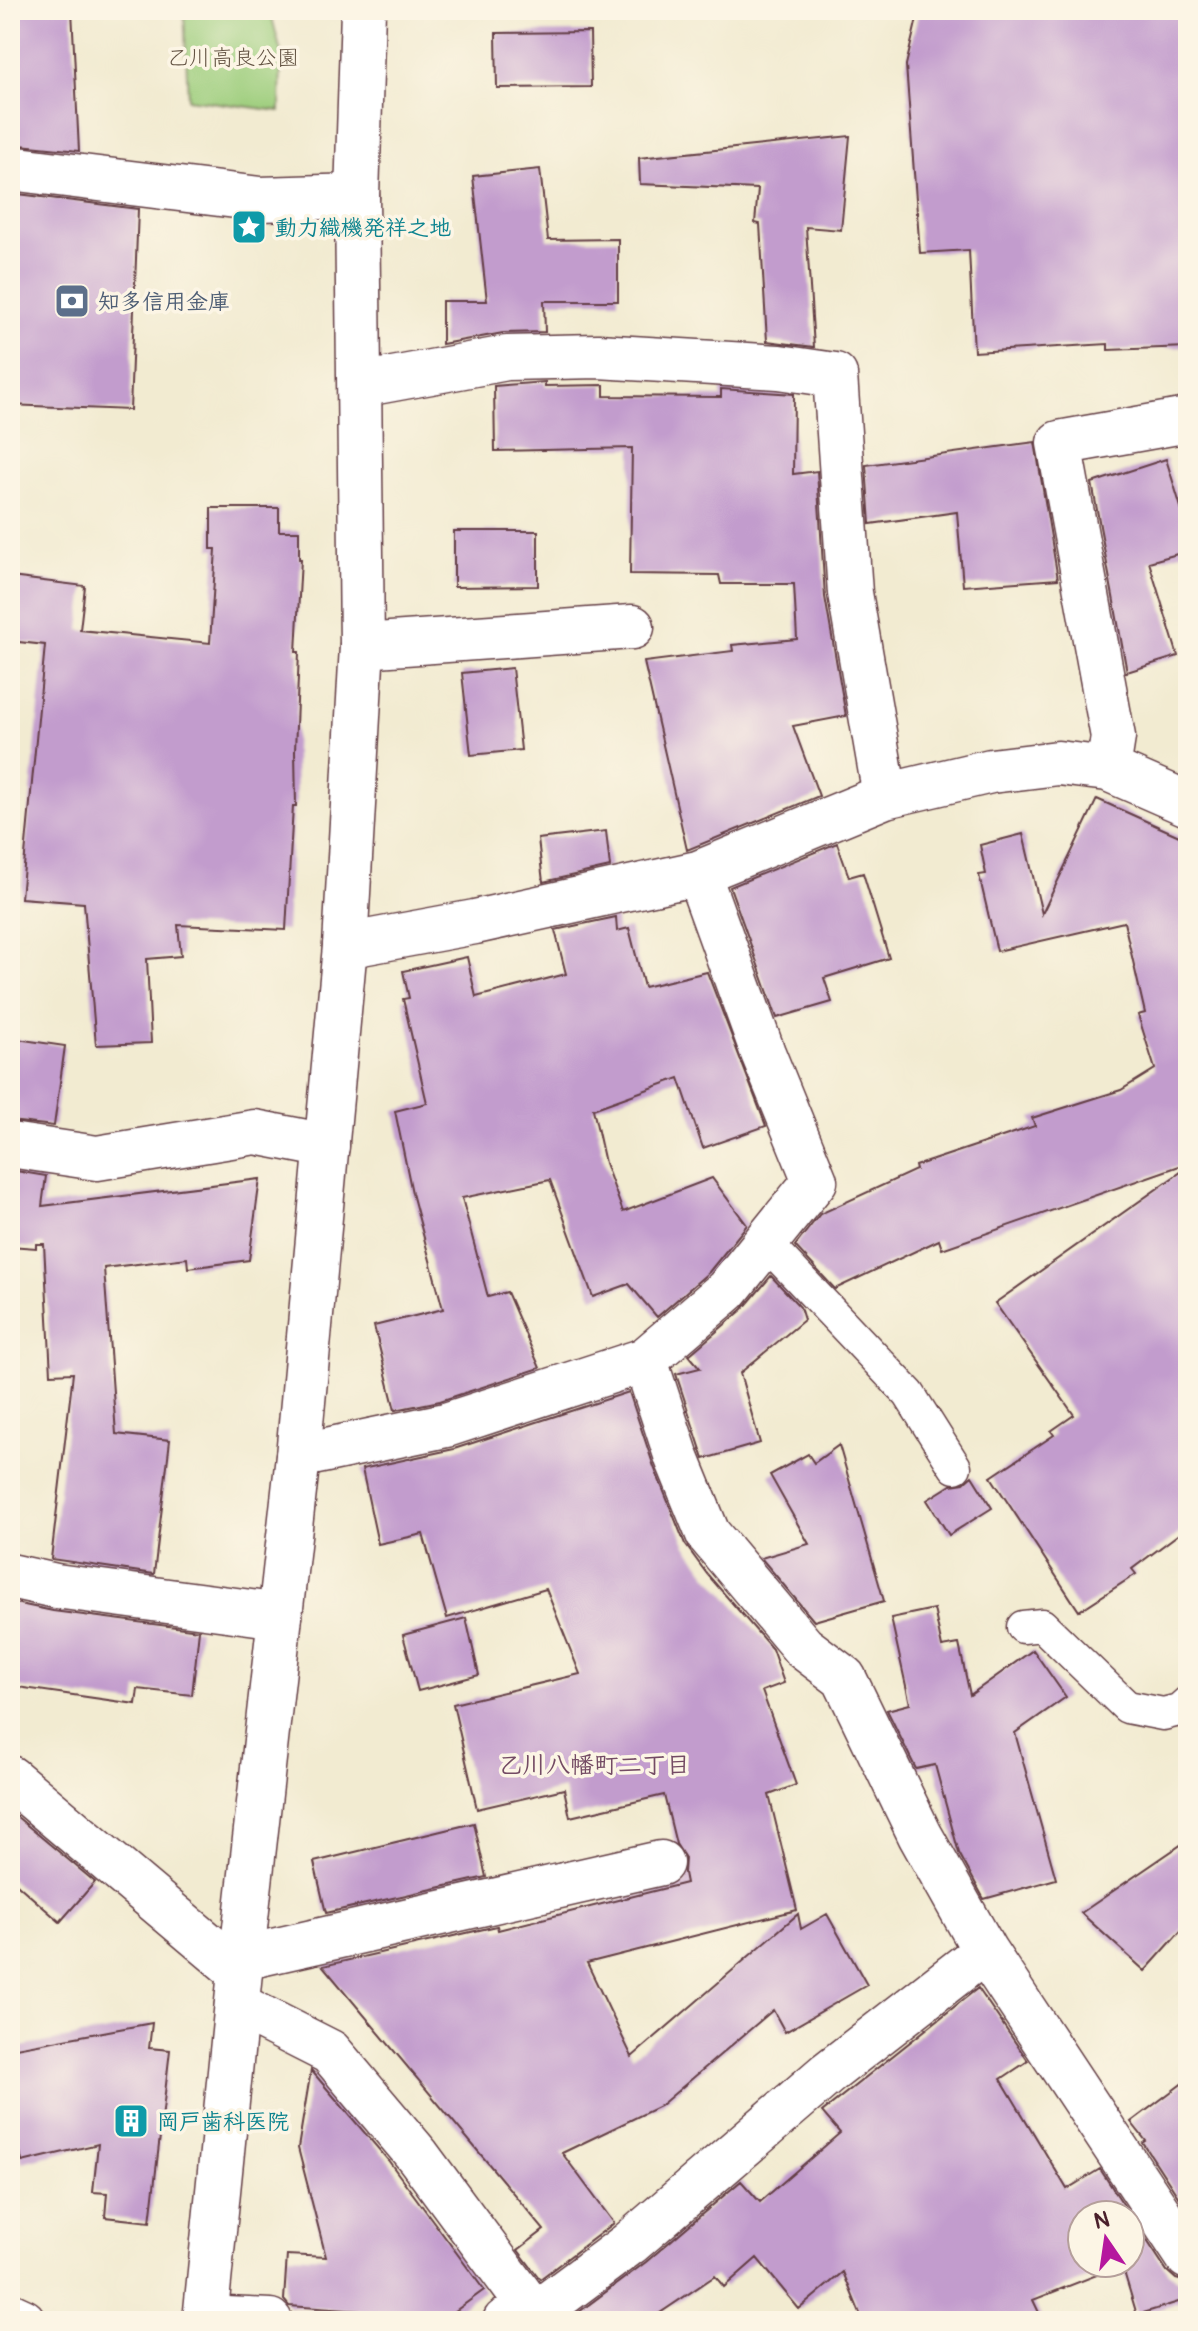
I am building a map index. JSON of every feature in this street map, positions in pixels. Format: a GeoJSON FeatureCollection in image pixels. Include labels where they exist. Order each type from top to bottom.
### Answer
{"type":"FeatureCollection","features":[{"type":"Feature","properties":{"kind":"street"},"geometry":{"type":"LineString","coordinates":[[270,2321],[205,2319],[298,1456],[345,946],[362,646],[357,196],[363,10]]}},
{"type":"Feature","properties":{"kind":"street"},"geometry":{"type":"LineString","coordinates":[[10,168],[260,199],[357,196]]}},
{"type":"Feature","properties":{"kind":"street"},"geometry":{"type":"LineString","coordinates":[[360,385],[507,358],[598,356],[779,367],[835,375],[850,593],[885,796]]}},
{"type":"Feature","properties":{"kind":"street"},"geometry":{"type":"LineString","coordinates":[[1108,769],[1113,737],[1059,443],[1188,420]]}},
{"type":"Feature","properties":{"kind":"street"},"geometry":{"type":"LineString","coordinates":[[362,646],[632,627]]}},
{"type":"Feature","properties":{"kind":"street"},"geometry":{"type":"LineString","coordinates":[[345,946],[475,922],[698,873],[885,796],[991,771],[1058,763],[1108,769],[1188,804]]}},
{"type":"Feature","properties":{"kind":"street"},"geometry":{"type":"LineString","coordinates":[[298,1456],[446,1425],[645,1360],[727,1290],[815,1181],[763,1053],[698,873]]}},
{"type":"Feature","properties":{"kind":"street"},"geometry":{"type":"LineString","coordinates":[[10,1145],[97,1158],[255,1132],[327,1146]]}},
{"type":"Feature","properties":{"kind":"street"},"geometry":{"type":"LineString","coordinates":[[645,1360],[677,1458],[708,1534],[803,1647],[844,1678],[920,1835],[985,1951],[1188,2257]]}},
{"type":"Feature","properties":{"kind":"street"},"geometry":{"type":"LineString","coordinates":[[10,1576],[56,1586],[280,1616]]}},
{"type":"Feature","properties":{"kind":"street"},"geometry":{"type":"LineString","coordinates":[[10,1778],[330,2052],[418,2156],[527,2319],[630,2243],[828,2073],[985,1951]]}},
{"type":"Feature","properties":{"kind":"street"},"geometry":{"type":"LineString","coordinates":[[240,1978],[661,1863]]}},
{"type":"Feature","properties":{"kind":"street"},"geometry":{"type":"LineString","coordinates":[[10,2315],[23,2321]]}},
{"type":"Feature","properties":{"kind":"lane"},"geometry":{"type":"LineString","coordinates":[[765,1242],[909,1394],[955,1467]]}},
{"type":"Feature","properties":{"kind":"lane"},"geometry":{"type":"LineString","coordinates":[[1023,1627],[1042,1625],[1127,1707],[1163,1714],[1179,1710],[1188,1702]]}},
{"type":"Feature","properties":{"kind":"green space","name":"乙川高良公園"},"geometry":{"type":"Polygon","coordinates":[[[184,10],[270,10],[281,52],[280,111],[188,99],[184,10]]]}},
{"type":"Feature","properties":{"kind":"building"},"geometry":{"type":"Polygon","coordinates":[[[10,10],[72,10],[79,151],[10,144],[10,10]]]}},
{"type":"Feature","properties":{"kind":"building"},"geometry":{"type":"Polygon","coordinates":[[[919,10],[1188,10],[1188,347],[1108,350],[1108,344],[974,352],[969,250],[920,253],[906,65],[919,10]]]}},
{"type":"Feature","properties":{"kind":"building"},"geometry":{"type":"Polygon","coordinates":[[[590,32],[591,87],[497,88],[496,33],[590,32]]]}},
{"type":"Feature","properties":{"kind":"building"},"geometry":{"type":"Polygon","coordinates":[[[850,136],[841,230],[806,227],[814,347],[767,341],[760,224],[755,223],[758,189],[640,184],[639,158],[850,136]]]}},
{"type":"Feature","properties":{"kind":"building"},"geometry":{"type":"Polygon","coordinates":[[[540,169],[548,240],[618,239],[618,301],[544,301],[545,332],[503,333],[442,344],[442,301],[487,301],[473,176],[540,169]]]}},
{"type":"Feature","properties":{"kind":"building","name":"知多信用金庫"},"geometry":{"type":"Polygon","coordinates":[[[10,193],[138,209],[130,410],[10,405],[10,193]]]}},
{"type":"Feature","properties":{"kind":"building"},"geometry":{"type":"Polygon","coordinates":[[[545,382],[545,386],[604,385],[604,396],[721,397],[721,389],[794,394],[793,474],[817,471],[825,597],[846,716],[793,726],[819,796],[687,850],[644,662],[733,651],[732,645],[797,639],[794,584],[721,584],[719,575],[630,574],[632,448],[495,451],[494,386],[545,382]]]}},
{"type":"Feature","properties":{"kind":"building"},"geometry":{"type":"Polygon","coordinates":[[[1035,442],[1058,579],[963,586],[957,512],[870,524],[866,465],[1035,442]]]}},
{"type":"Feature","properties":{"kind":"building"},"geometry":{"type":"Polygon","coordinates":[[[1166,459],[1188,530],[1188,551],[1149,562],[1178,656],[1127,672],[1092,483],[1166,459]]]}},
{"type":"Feature","properties":{"kind":"building"},"geometry":{"type":"Polygon","coordinates":[[[211,508],[279,508],[279,531],[299,531],[296,806],[293,806],[286,930],[178,925],[181,956],[147,959],[151,1043],[96,1045],[84,903],[21,898],[45,645],[10,641],[10,577],[85,586],[80,630],[210,643],[216,549],[211,549],[211,508]]]}},
{"type":"Feature","properties":{"kind":"building"},"geometry":{"type":"Polygon","coordinates":[[[454,531],[538,531],[538,586],[454,587],[454,531]]]}},
{"type":"Feature","properties":{"kind":"building"},"geometry":{"type":"Polygon","coordinates":[[[512,668],[521,750],[471,755],[462,673],[512,668]]]}},
{"type":"Feature","properties":{"kind":"building"},"geometry":{"type":"Polygon","coordinates":[[[1097,799],[1188,840],[1188,1163],[942,1249],[939,1240],[835,1289],[795,1246],[820,1214],[916,1170],[915,1166],[1035,1126],[1032,1118],[1121,1090],[1155,1069],[1138,1015],[1145,1013],[1124,922],[997,951],[979,875],[986,874],[980,845],[1023,834],[1042,914],[1097,799]]]}},
{"type":"Feature","properties":{"kind":"building"},"geometry":{"type":"Polygon","coordinates":[[[606,831],[610,867],[543,882],[538,839],[606,831]]]}},
{"type":"Feature","properties":{"kind":"building"},"geometry":{"type":"Polygon","coordinates":[[[837,843],[849,877],[863,873],[889,958],[824,978],[832,1002],[777,1018],[730,887],[837,843]]]}},
{"type":"Feature","properties":{"kind":"building"},"geometry":{"type":"Polygon","coordinates":[[[616,917],[617,931],[629,928],[644,987],[707,972],[766,1126],[703,1148],[679,1078],[593,1109],[605,1163],[623,1212],[712,1178],[747,1225],[709,1272],[657,1317],[629,1284],[593,1297],[550,1180],[462,1198],[488,1297],[507,1292],[540,1368],[440,1401],[395,1410],[374,1326],[443,1309],[412,1193],[395,1111],[427,1103],[403,999],[409,998],[403,971],[467,957],[476,997],[566,974],[555,930],[616,917]]]}},
{"type":"Feature","properties":{"kind":"building"},"geometry":{"type":"Polygon","coordinates":[[[10,1038],[65,1046],[54,1126],[10,1121],[10,1038]]]}},
{"type":"Feature","properties":{"kind":"building"},"geometry":{"type":"Polygon","coordinates":[[[1188,1167],[1188,1527],[1132,1569],[1136,1574],[1079,1611],[991,1477],[1054,1435],[1051,1431],[1074,1415],[995,1303],[1188,1167]]]}},
{"type":"Feature","properties":{"kind":"building"},"geometry":{"type":"Polygon","coordinates":[[[10,1170],[46,1176],[42,1206],[260,1179],[249,1260],[188,1268],[187,1258],[104,1268],[116,1434],[170,1440],[154,1574],[51,1559],[73,1373],[51,1374],[44,1244],[36,1244],[36,1248],[10,1246],[10,1170]]]}},
{"type":"Feature","properties":{"kind":"building"},"geometry":{"type":"Polygon","coordinates":[[[771,1276],[800,1307],[804,1320],[740,1373],[760,1443],[704,1459],[676,1374],[700,1368],[689,1355],[743,1309],[771,1276]]]}},
{"type":"Feature","properties":{"kind":"building"},"geometry":{"type":"Polygon","coordinates":[[[629,1392],[654,1467],[685,1544],[772,1649],[784,1683],[762,1691],[796,1785],[769,1795],[797,1910],[587,1963],[632,2057],[798,1914],[801,1929],[827,1914],[867,1985],[785,2032],[773,2010],[660,2106],[562,2153],[614,2223],[540,2279],[518,2250],[544,2230],[323,1966],[497,1926],[498,1930],[686,1883],[685,1858],[676,1844],[664,1795],[570,1817],[564,1789],[477,1809],[453,1704],[580,1674],[546,1589],[447,1618],[423,1534],[378,1544],[362,1469],[454,1449],[629,1392]]]}},
{"type":"Feature","properties":{"kind":"building"},"geometry":{"type":"Polygon","coordinates":[[[839,1445],[884,1601],[814,1621],[761,1558],[809,1544],[770,1475],[808,1454],[814,1463],[839,1445]]]}},
{"type":"Feature","properties":{"kind":"building"},"geometry":{"type":"Polygon","coordinates":[[[972,1476],[992,1508],[949,1535],[927,1500],[951,1485],[964,1483],[972,1476]]]}},
{"type":"Feature","properties":{"kind":"building"},"geometry":{"type":"Polygon","coordinates":[[[10,1602],[53,1611],[199,1630],[192,1695],[138,1689],[136,1704],[10,1686],[10,1602]]]}},
{"type":"Feature","properties":{"kind":"building"},"geometry":{"type":"Polygon","coordinates":[[[934,1609],[942,1647],[959,1644],[970,1695],[1033,1650],[1066,1697],[1015,1733],[1056,1879],[984,1899],[959,1853],[935,1765],[916,1769],[887,1710],[910,1704],[891,1618],[934,1609]]]}},
{"type":"Feature","properties":{"kind":"building"},"geometry":{"type":"Polygon","coordinates":[[[466,1618],[479,1675],[418,1691],[403,1635],[466,1618]]]}},
{"type":"Feature","properties":{"kind":"building"},"geometry":{"type":"Polygon","coordinates":[[[10,1811],[95,1882],[60,1922],[10,1878],[10,1811]]]}},
{"type":"Feature","properties":{"kind":"building"},"geometry":{"type":"Polygon","coordinates":[[[474,1823],[486,1877],[326,1913],[314,1862],[474,1823]]]}},
{"type":"Feature","properties":{"kind":"building"},"geometry":{"type":"Polygon","coordinates":[[[1188,1840],[1188,1923],[1145,1971],[1081,1913],[1188,1840]]]}},
{"type":"Feature","properties":{"kind":"building"},"geometry":{"type":"Polygon","coordinates":[[[978,1988],[1028,2061],[1001,2079],[1067,2189],[1100,2169],[1120,2199],[1066,2199],[1066,2279],[1086,2279],[1033,2300],[1043,2321],[863,2321],[843,2272],[799,2309],[757,2258],[724,2287],[715,2276],[648,2321],[567,2321],[646,2262],[741,2181],[760,2202],[840,2133],[822,2112],[978,1988]]]}},
{"type":"Feature","properties":{"kind":"building"},"geometry":{"type":"Polygon","coordinates":[[[152,2023],[149,2048],[170,2050],[150,2222],[105,2217],[107,2193],[93,2192],[98,2144],[22,2162],[10,2099],[10,2049],[152,2023]]]}},
{"type":"Feature","properties":{"kind":"building"},"geometry":{"type":"Polygon","coordinates":[[[311,2070],[388,2160],[484,2290],[447,2317],[289,2306],[284,2300],[287,2255],[326,2257],[298,2148],[311,2070]]]}},
{"type":"Feature","properties":{"kind":"building"},"geometry":{"type":"Polygon","coordinates":[[[1188,2079],[1188,2212],[1143,2143],[1146,2141],[1131,2122],[1188,2079]]]}},
{"type":"Feature","properties":{"kind":"building"},"geometry":{"type":"Polygon","coordinates":[[[1146,2239],[1167,2271],[1176,2279],[1188,2282],[1188,2299],[1137,2315],[1126,2279],[1146,2279],[1146,2239]]]}},
{"type":"Feature","properties":{"kind":"place","name":"動力織機発祥之地"},"geometry":{"type":"Point","coordinates":[249,227]}},
{"type":"Feature","properties":{"kind":"place","name":"知多信用金庫"},"geometry":{"type":"Point","coordinates":[72,301]}},
{"type":"Feature","properties":{"kind":"place","name":"岡戸歯科医院"},"geometry":{"type":"Point","coordinates":[131,2121]}},
{"type":"Feature","properties":{"kind":"district","name":"乙川八幡町二丁目"},"geometry":{"type":"Point","coordinates":[594,1765]}}]}
